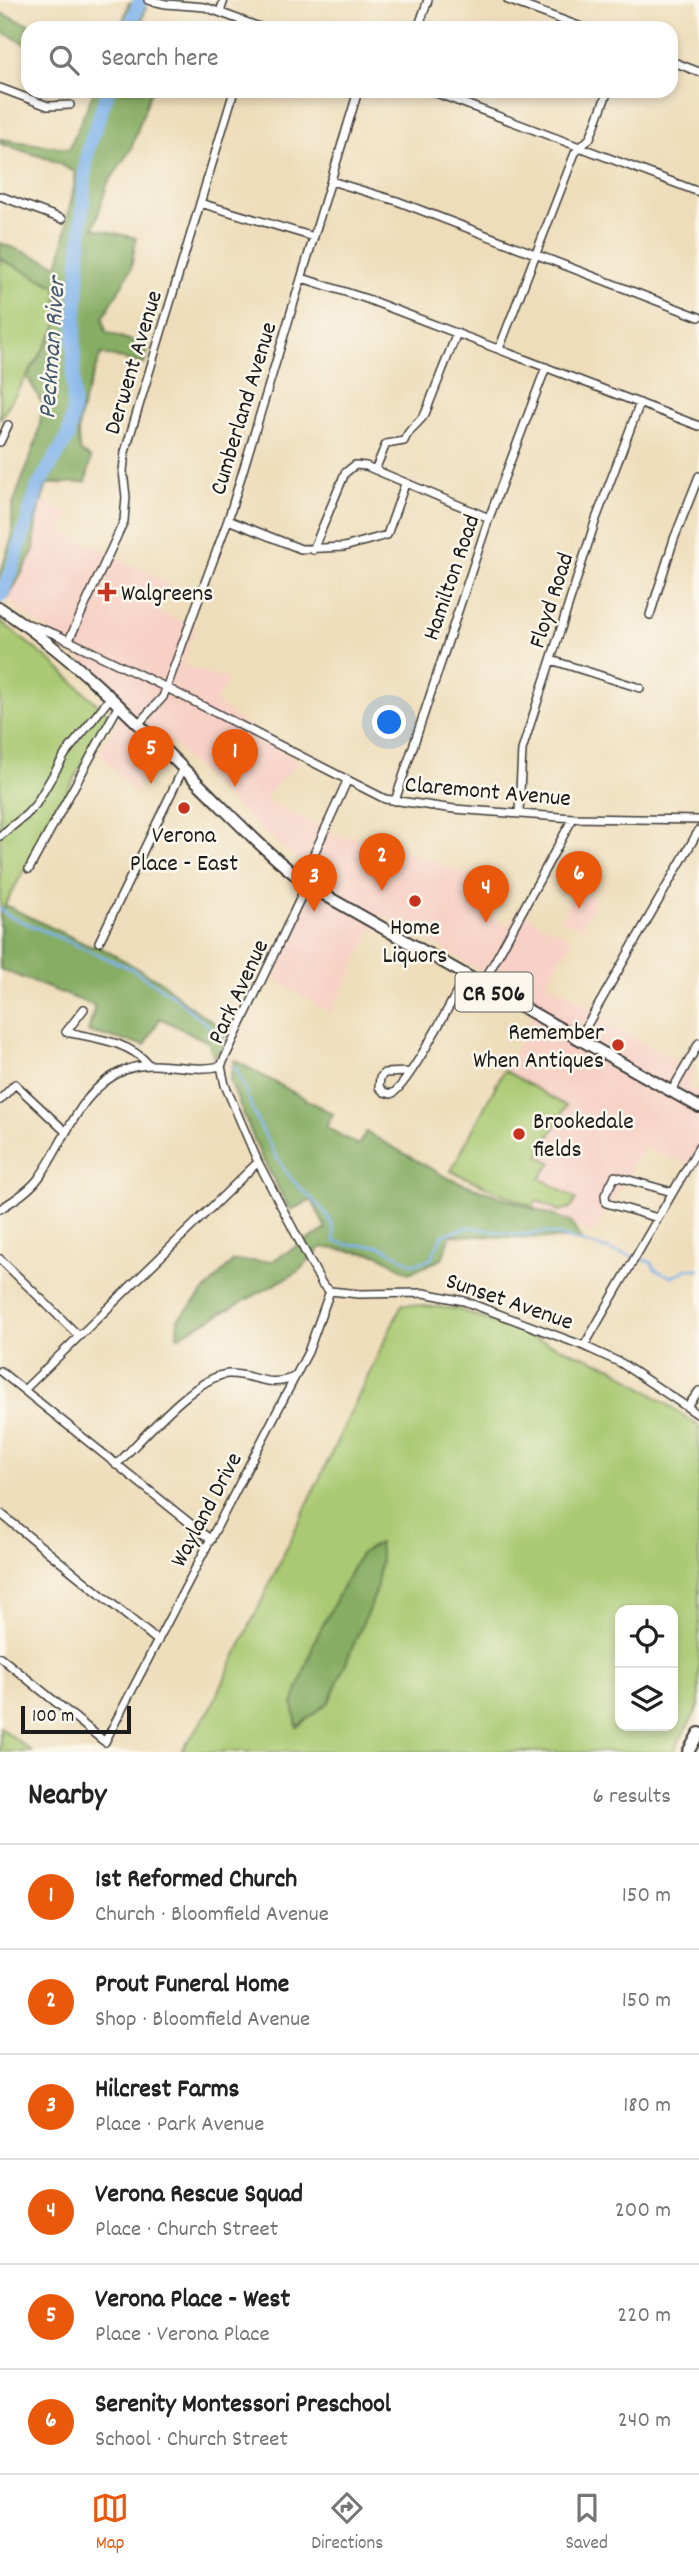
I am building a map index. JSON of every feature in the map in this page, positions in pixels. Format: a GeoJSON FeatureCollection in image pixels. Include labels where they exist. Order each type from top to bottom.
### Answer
{"type":"FeatureCollection","features":[{"type":"Feature","properties":{"kind":"main road","name":"CR 506"},"geometry":{"type":"LineString","coordinates":[[1,609],[21,622],[115,701],[267,851],[304,882],[341,906],[699,1107]]}},
{"type":"Feature","properties":{"kind":"main road"},"geometry":{"type":"LineString","coordinates":[[688,1752],[699,1732]]}},
{"type":"Feature","properties":{"kind":"street"},"geometry":{"type":"LineString","coordinates":[[148,0],[198,6],[242,21]]}},
{"type":"Feature","properties":{"kind":"street"},"geometry":{"type":"LineString","coordinates":[[220,12],[224,0]]}},
{"type":"Feature","properties":{"kind":"street"},"geometry":{"type":"LineString","coordinates":[[420,21],[428,0]]}},
{"type":"Feature","properties":{"kind":"street"},"geometry":{"type":"LineString","coordinates":[[508,0],[565,21]]}},
{"type":"Feature","properties":{"kind":"street"},"geometry":{"type":"LineString","coordinates":[[678,64],[699,72]]}},
{"type":"Feature","properties":{"kind":"street"},"geometry":{"type":"LineString","coordinates":[[0,88],[21,96]]}},
{"type":"Feature","properties":{"kind":"street"},"geometry":{"type":"LineString","coordinates":[[27,98],[48,106],[70,105]]}},
{"type":"Feature","properties":{"kind":"street","name":"Derwent Avenue"},"geometry":{"type":"LineString","coordinates":[[69,640],[124,521],[124,459],[232,98]]}},
{"type":"Feature","properties":{"kind":"street","name":"Cumberland Avenue"},"geometry":{"type":"LineString","coordinates":[[138,724],[167,688],[228,520],[356,98]]}},
{"type":"Feature","properties":{"kind":"street"},"geometry":{"type":"LineString","coordinates":[[450,98],[699,192]]}},
{"type":"Feature","properties":{"kind":"street"},"geometry":{"type":"LineString","coordinates":[[499,349],[575,153],[590,138],[605,98]]}},
{"type":"Feature","properties":{"kind":"street"},"geometry":{"type":"LineString","coordinates":[[331,181],[397,201],[699,317]]}},
{"type":"Feature","properties":{"kind":"street"},"geometry":{"type":"LineString","coordinates":[[0,196],[62,219]]}},
{"type":"Feature","properties":{"kind":"street"},"geometry":{"type":"LineString","coordinates":[[201,203],[314,237]]}},
{"type":"Feature","properties":{"kind":"street"},"geometry":{"type":"LineString","coordinates":[[302,278],[367,299],[699,426]]}},
{"type":"Feature","properties":{"kind":"street"},"geometry":{"type":"LineString","coordinates":[[375,470],[386,444],[404,441],[409,428],[420,422],[425,414],[457,333]]}},
{"type":"Feature","properties":{"kind":"street","name":"Hamilton Road"},"geometry":{"type":"LineString","coordinates":[[395,802],[489,518],[546,367]]}},
{"type":"Feature","properties":{"kind":"street","name":"Floyd Road"},"geometry":{"type":"LineString","coordinates":[[519,813],[522,750],[596,519],[640,403]]}},
{"type":"Feature","properties":{"kind":"street"},"geometry":{"type":"LineString","coordinates":[[0,442],[8,425]]}},
{"type":"Feature","properties":{"kind":"street"},"geometry":{"type":"LineString","coordinates":[[313,550],[346,470],[359,464],[489,518]]}},
{"type":"Feature","properties":{"kind":"street"},"geometry":{"type":"LineString","coordinates":[[650,615],[674,539],[699,476]]}},
{"type":"Feature","properties":{"kind":"street"},"geometry":{"type":"LineString","coordinates":[[228,520],[301,549],[355,545],[387,535],[405,484]]}},
{"type":"Feature","properties":{"kind":"street","name":"Claremont Avenue"},"geometry":{"type":"LineString","coordinates":[[21,622],[69,640],[347,781],[395,802],[573,818],[699,820]]}},
{"type":"Feature","properties":{"kind":"street"},"geometry":{"type":"LineString","coordinates":[[551,660],[640,688]]}},
{"type":"Feature","properties":{"kind":"street"},"geometry":{"type":"LineString","coordinates":[[0,836],[36,804],[59,764],[115,701]]}},
{"type":"Feature","properties":{"kind":"street"},"geometry":{"type":"LineString","coordinates":[[29,869],[115,701]]}},
{"type":"Feature","properties":{"kind":"street"},"geometry":{"type":"LineString","coordinates":[[100,942],[183,769]]}},
{"type":"Feature","properties":{"kind":"street","name":"Park Avenue"},"geometry":{"type":"LineString","coordinates":[[0,1209],[36,1182],[80,1109],[102,1083],[126,1069],[148,1064],[191,1069],[221,1066],[301,897],[308,867],[347,781]]}},
{"type":"Feature","properties":{"kind":"street"},"geometry":{"type":"LineString","coordinates":[[482,985],[573,818]]}},
{"type":"Feature","properties":{"kind":"street"},"geometry":{"type":"LineString","coordinates":[[579,1040],[699,830]]}},
{"type":"Feature","properties":{"kind":"street"},"geometry":{"type":"LineString","coordinates":[[410,1072],[466,976]]}},
{"type":"Feature","properties":{"kind":"street"},"geometry":{"type":"LineString","coordinates":[[84,1009],[66,1032],[117,1044],[136,1053],[148,1064]]}},
{"type":"Feature","properties":{"kind":"street"},"geometry":{"type":"LineString","coordinates":[[671,1092],[699,1043]]}},
{"type":"Feature","properties":{"kind":"street"},"geometry":{"type":"LineString","coordinates":[[221,1066],[225,1085],[258,1162],[322,1284],[330,1294]]}},
{"type":"Feature","properties":{"kind":"street"},"geometry":{"type":"LineString","coordinates":[[0,1100],[15,1084],[66,1132]]}},
{"type":"Feature","properties":{"kind":"street"},"geometry":{"type":"LineString","coordinates":[[584,1346],[699,1147]]}},
{"type":"Feature","properties":{"kind":"street"},"geometry":{"type":"LineString","coordinates":[[24,1390],[258,1162]]}},
{"type":"Feature","properties":{"kind":"street"},"geometry":{"type":"LineString","coordinates":[[658,1218],[608,1205],[605,1195],[612,1181],[615,1176],[673,1192]]}},
{"type":"Feature","properties":{"kind":"street"},"geometry":{"type":"LineString","coordinates":[[0,1259],[78,1335]]}},
{"type":"Feature","properties":{"kind":"street","name":"Sunset Avenue"},"geometry":{"type":"LineString","coordinates":[[330,1294],[424,1293],[446,1296],[584,1346],[621,1363],[699,1415]]}},
{"type":"Feature","properties":{"kind":"street","name":"Wayland Drive"},"geometry":{"type":"LineString","coordinates":[[0,1657],[106,1742],[308,1352],[330,1294]]}},
{"type":"Feature","properties":{"kind":"street"},"geometry":{"type":"LineString","coordinates":[[0,1371],[211,1540]]}},
{"type":"Feature","properties":{"kind":"street"},"geometry":{"type":"LineString","coordinates":[[116,1465],[205,1380],[230,1374],[271,1382],[296,1376]]}},
{"type":"Feature","properties":{"kind":"street"},"geometry":{"type":"LineString","coordinates":[[687,1407],[699,1391]]}},
{"type":"Feature","properties":{"kind":"street"},"geometry":{"type":"LineString","coordinates":[[0,1513],[158,1641]]}},
{"type":"Feature","properties":{"kind":"shaded area"},"geometry":{"type":"Polygon","coordinates":[[[41,500],[69,515],[63,531],[170,584],[158,612],[196,626],[182,665],[228,679],[216,703],[298,763],[266,796],[271,803],[344,838],[366,836],[479,879],[468,903],[507,926],[517,911],[572,939],[547,982],[599,1012],[596,1018],[695,1070],[686,1086],[699,1093],[699,1168],[643,1148],[593,1234],[451,1171],[528,1027],[537,1003],[383,915],[369,936],[331,1013],[273,979],[308,900],[321,879],[240,811],[163,735],[134,793],[99,752],[127,702],[59,639],[0,595],[0,590],[9,596],[34,550],[36,519],[41,500]]]}},
{"type":"Feature","properties":{"kind":"shaded area"},"geometry":{"type":"Polygon","coordinates":[[[576,890],[595,900],[580,928],[561,919],[576,890]]]}},
{"type":"Feature","properties":{"kind":"green space"},"geometry":{"type":"Polygon","coordinates":[[[129,3],[146,8],[142,21],[123,21],[129,3]]]}},
{"type":"Feature","properties":{"kind":"green space"},"geometry":{"type":"Polygon","coordinates":[[[0,13],[21,21],[21,42],[0,31],[0,13]]]}},
{"type":"Feature","properties":{"kind":"green space"},"geometry":{"type":"Polygon","coordinates":[[[91,98],[149,98],[131,149],[107,185],[94,228],[136,238],[131,269],[103,318],[106,332],[149,347],[144,364],[101,354],[78,427],[80,451],[91,458],[86,482],[47,484],[36,519],[34,550],[9,597],[0,590],[0,575],[12,537],[12,507],[37,439],[43,405],[27,376],[57,327],[57,287],[0,259],[0,243],[58,265],[64,244],[75,172],[49,159],[1,144],[0,139],[69,149],[91,98]]]}},
{"type":"Feature","properties":{"kind":"green space"},"geometry":{"type":"Polygon","coordinates":[[[0,259],[57,287],[57,327],[0,419],[0,259]]]}},
{"type":"Feature","properties":{"kind":"green space"},"geometry":{"type":"Polygon","coordinates":[[[0,621],[54,664],[109,715],[0,914],[0,621]]]}},
{"type":"Feature","properties":{"kind":"green space"},"geometry":{"type":"Polygon","coordinates":[[[5,905],[92,947],[96,945],[162,982],[189,1006],[225,1030],[224,1048],[214,1057],[208,1042],[160,1018],[145,1045],[88,1032],[95,1006],[0,969],[0,914],[5,905]]]}},
{"type":"Feature","properties":{"kind":"green space"},"geometry":{"type":"Polygon","coordinates":[[[234,1060],[333,1114],[326,1127],[358,1145],[366,1132],[448,1178],[571,1222],[582,1242],[569,1239],[451,1235],[442,1259],[409,1273],[379,1255],[321,1247],[298,1272],[177,1337],[178,1319],[233,1261],[272,1261],[326,1229],[312,1200],[290,1210],[261,1156],[230,1081],[234,1060]]]}},
{"type":"Feature","properties":{"kind":"green space"},"geometry":{"type":"Polygon","coordinates":[[[504,1070],[566,1106],[539,1156],[552,1163],[540,1178],[576,1199],[571,1208],[559,1211],[537,1200],[533,1207],[451,1171],[504,1070]]]}},
{"type":"Feature","properties":{"kind":"green space"},"geometry":{"type":"Polygon","coordinates":[[[402,1304],[457,1309],[612,1367],[699,1426],[699,1706],[673,1752],[181,1752],[211,1708],[402,1304]]]}},
{"type":"Feature","properties":{"kind":"green space"},"geometry":{"type":"Polygon","coordinates":[[[379,1543],[381,1561],[375,1595],[329,1702],[297,1727],[293,1704],[315,1640],[360,1554],[379,1543]]]}},
{"type":"Feature","properties":{"kind":"green space"},"geometry":{"type":"Polygon","coordinates":[[[0,1727],[32,1752],[0,1752],[0,1727]]]}},
{"type":"Feature","properties":{"kind":"waterway","name":"Peckman River"},"geometry":{"type":"LineString","coordinates":[[132,21],[140,0]]}},
{"type":"Feature","properties":{"kind":"waterway","name":"Peckman River"},"geometry":{"type":"LineString","coordinates":[[0,597],[11,573],[38,486],[68,437],[73,411],[74,342],[85,172],[88,149],[106,98]]}},
{"type":"Feature","properties":{"kind":"waterway"},"geometry":{"type":"LineString","coordinates":[[0,909],[7,915],[132,969],[172,995],[225,1040]]}},
{"type":"Feature","properties":{"kind":"waterway"},"geometry":{"type":"LineString","coordinates":[[234,1066],[275,1154],[290,1177],[325,1213],[334,1231],[334,1241],[349,1245],[380,1246],[413,1264],[431,1259],[442,1235],[469,1227],[517,1235],[546,1232],[651,1262],[655,1269],[671,1277],[688,1269],[699,1269]]}},
{"type":"Feature","properties":{"kind":"place","name":"Walgreens"},"geometry":{"type":"Point","coordinates":[107,592]}},
{"type":"Feature","properties":{"kind":"place","name":"Verona Place - West"},"geometry":{"type":"Point","coordinates":[151,784]}},
{"type":"Feature","properties":{"kind":"place","name":"1st Reformed Church"},"geometry":{"type":"Point","coordinates":[235,787]}},
{"type":"Feature","properties":{"kind":"place","name":"Verona Place - East"},"geometry":{"type":"Point","coordinates":[184,808]}},
{"type":"Feature","properties":{"kind":"place","name":"Prout Funeral Home"},"geometry":{"type":"Point","coordinates":[382,891]}},
{"type":"Feature","properties":{"kind":"place","name":"Home Liquors"},"geometry":{"type":"Point","coordinates":[415,901]}},
{"type":"Feature","properties":{"kind":"place","name":"Serenity Montessori Preschool"},"geometry":{"type":"Point","coordinates":[579,909]}},
{"type":"Feature","properties":{"kind":"place","name":"Hilcrest Farms"},"geometry":{"type":"Point","coordinates":[314,912]}},
{"type":"Feature","properties":{"kind":"place","name":"Verona Rescue Squad"},"geometry":{"type":"Point","coordinates":[486,923]}},
{"type":"Feature","properties":{"kind":"place","name":"Remember When Antiques"},"geometry":{"type":"Point","coordinates":[618,1045]}},
{"type":"Feature","properties":{"kind":"place","name":"Brookedale fields"},"geometry":{"type":"Point","coordinates":[519,1134]}}]}
